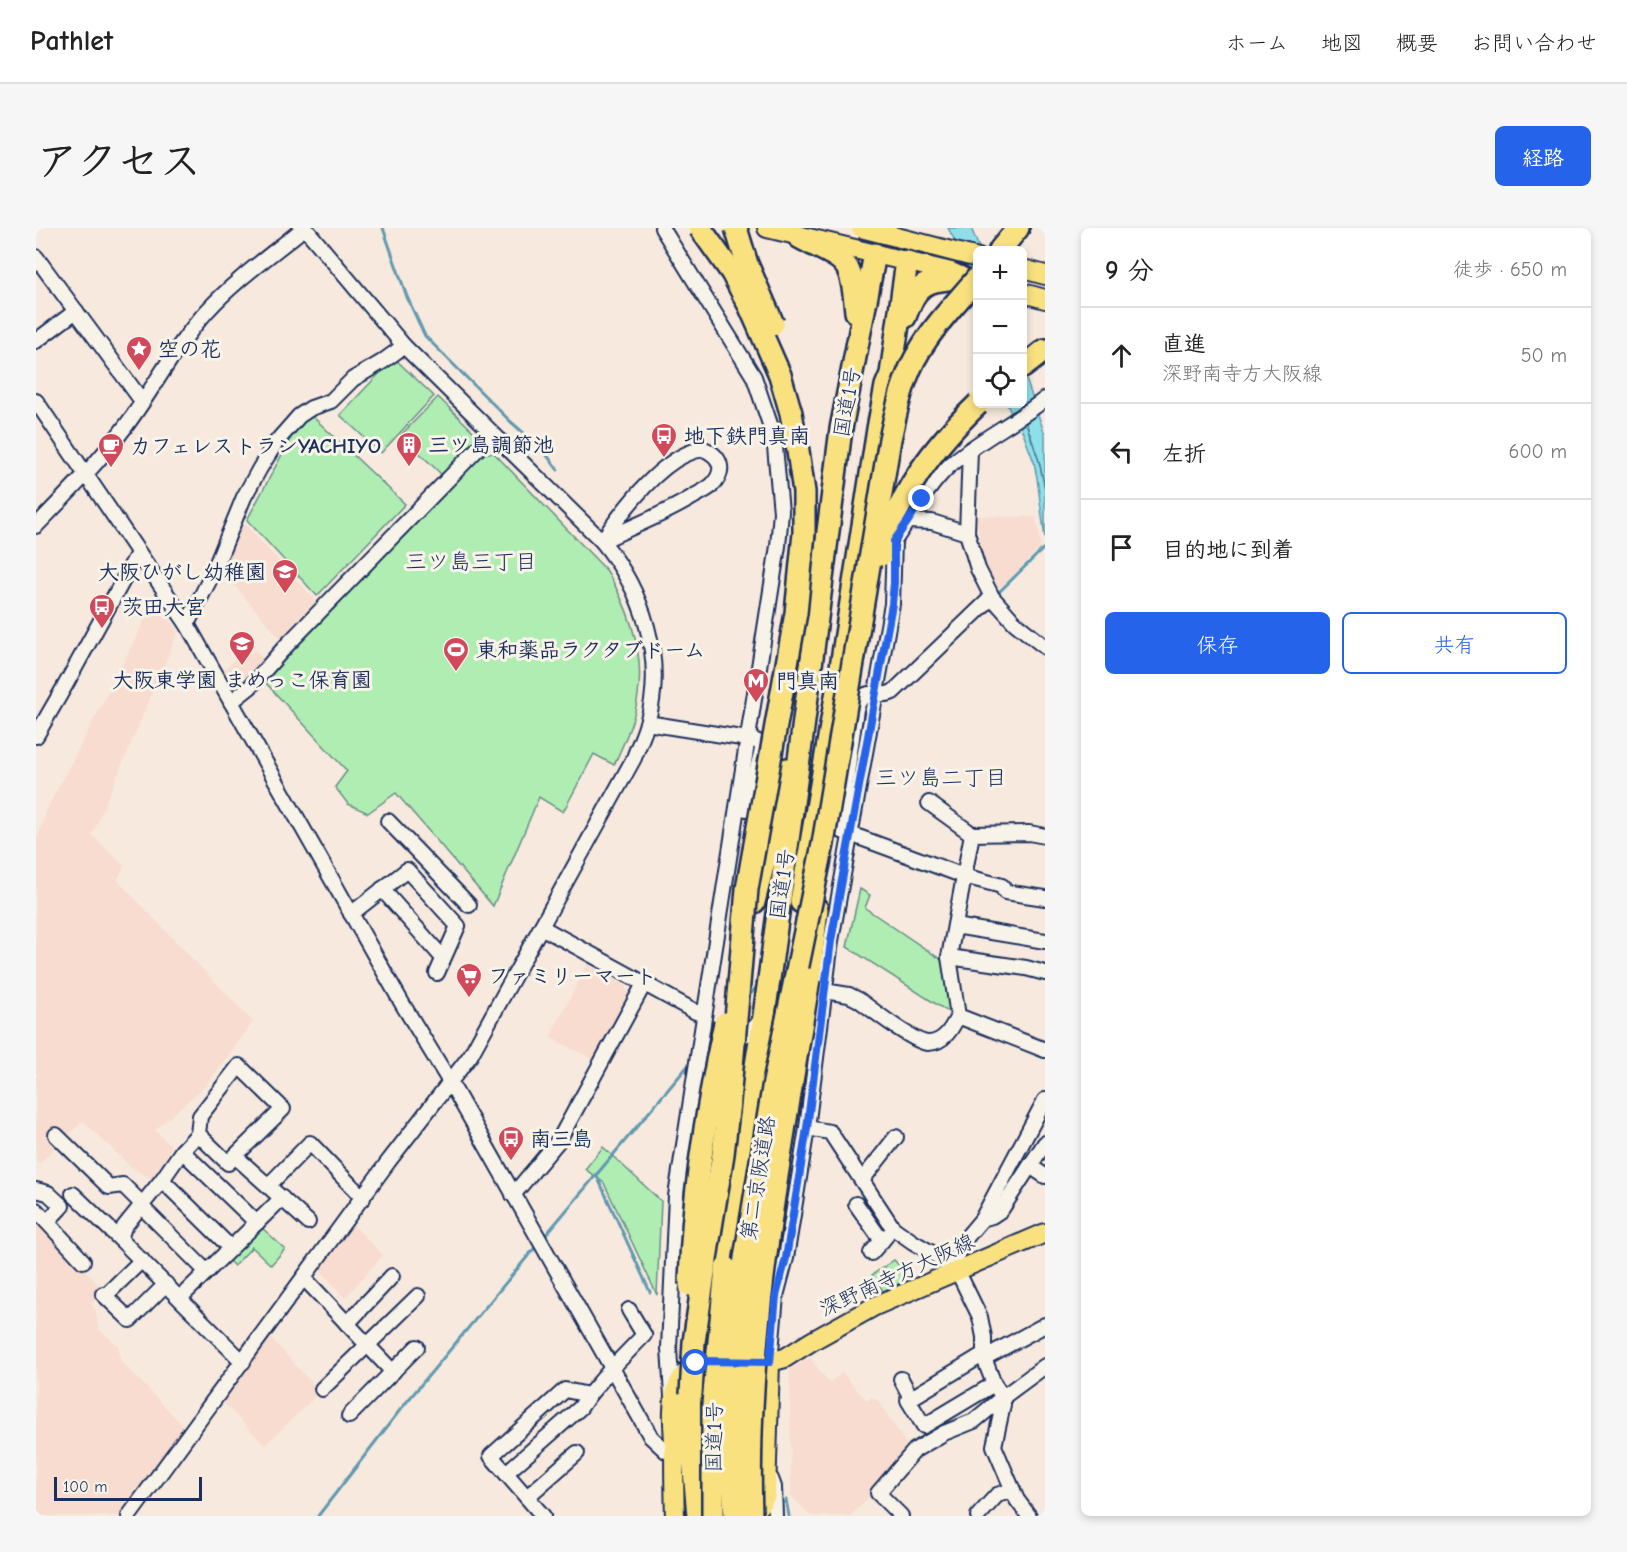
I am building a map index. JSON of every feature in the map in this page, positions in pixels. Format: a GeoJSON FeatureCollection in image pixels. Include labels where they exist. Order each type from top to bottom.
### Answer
{"type":"FeatureCollection","features":[{"type":"Feature","properties":{"kind":"highway"},"geometry":{"type":"LineString","coordinates":[[700,228],[722,257],[741,290],[780,375],[791,413],[804,492]]}},
{"type":"Feature","properties":{"kind":"highway"},"geometry":{"type":"LineString","coordinates":[[691,1394],[694,1342],[729,1102],[747,889],[796,613],[804,543],[800,429],[789,369],[776,331],[747,264],[736,228]]}},
{"type":"Feature","properties":{"kind":"highway"},"geometry":{"type":"LineString","coordinates":[[1003,246],[1017,228]]}},
{"type":"Feature","properties":{"kind":"highway"},"geometry":{"type":"LineString","coordinates":[[799,237],[835,254],[848,267],[854,288],[856,316],[862,323]]}},
{"type":"Feature","properties":{"kind":"highway","name":"国道1号"},"geometry":{"type":"LineString","coordinates":[[735,1516],[730,1478],[728,1407],[739,1171],[764,1016],[806,712],[845,400],[874,254]]}},
{"type":"Feature","properties":{"kind":"highway","name":"国道1号"},"geometry":{"type":"LineString","coordinates":[[713,1516],[713,1404],[733,1269],[753,1174],[817,810],[878,429],[897,338],[907,261]]}},
{"type":"Feature","properties":{"kind":"highway"},"geometry":{"type":"LineString","coordinates":[[897,338],[914,295],[921,288],[936,281],[970,278]]}},
{"type":"Feature","properties":{"kind":"highway"},"geometry":{"type":"LineString","coordinates":[[843,718],[890,439],[901,394],[919,351],[970,278]]}},
{"type":"Feature","properties":{"kind":"highway"},"geometry":{"type":"LineString","coordinates":[[1027,364],[1045,350]]}},
{"type":"Feature","properties":{"kind":"highway"},"geometry":{"type":"LineString","coordinates":[[843,718],[875,575],[899,507],[927,460],[944,438],[974,408]]}},
{"type":"Feature","properties":{"kind":"highway"},"geometry":{"type":"LineString","coordinates":[[698,1516],[692,1446],[689,1342],[691,1254],[699,1159],[720,1047],[749,929],[757,885],[792,749],[806,712]]}},
{"type":"Feature","properties":{"kind":"highway","name":"第二京阪道路"},"geometry":{"type":"LineString","coordinates":[[735,1516],[733,1407],[736,1332],[745,1258],[774,1082],[837,834],[843,718]]}},
{"type":"Feature","properties":{"kind":"highway"},"geometry":{"type":"LineString","coordinates":[[752,1516],[752,1407],[765,1254],[816,985],[817,810]]}},
{"type":"Feature","properties":{"kind":"main road"},"geometry":{"type":"LineString","coordinates":[[767,228],[970,278]]}},
{"type":"Feature","properties":{"kind":"main road"},"geometry":{"type":"LineString","coordinates":[[861,228],[973,257]]}},
{"type":"Feature","properties":{"kind":"main road"},"geometry":{"type":"LineString","coordinates":[[874,254],[878,228]]}},
{"type":"Feature","properties":{"kind":"main road"},"geometry":{"type":"LineString","coordinates":[[907,261],[911,228]]}},
{"type":"Feature","properties":{"kind":"main road"},"geometry":{"type":"LineString","coordinates":[[1027,270],[1045,275]]}},
{"type":"Feature","properties":{"kind":"main road"},"geometry":{"type":"LineString","coordinates":[[1027,294],[1045,298]]}},
{"type":"Feature","properties":{"kind":"main road","name":"深野南寺方大阪線"},"geometry":{"type":"LineString","coordinates":[[675,1516],[673,1407],[676,1388],[688,1369],[702,1361],[770,1362],[785,1358],[875,1306],[956,1265],[1045,1233]]}},
{"type":"Feature","properties":{"kind":"main road"},"geometry":{"type":"LineString","coordinates":[[707,1516],[748,1513],[762,1503],[766,1495],[770,1362]]}},
{"type":"Feature","properties":{"kind":"street"},"geometry":{"type":"LineString","coordinates":[[36,526],[86,474],[125,427],[205,313],[225,292],[304,228],[404,346],[602,541],[618,561],[644,613],[653,666],[648,723],[634,758],[470,1056],[388,1162],[129,1516]]}},
{"type":"Feature","properties":{"kind":"street"},"geometry":{"type":"LineString","coordinates":[[662,228],[754,377],[774,436],[781,512],[778,546],[748,739],[744,815],[704,1015],[676,1196],[669,1348],[673,1407]]}},
{"type":"Feature","properties":{"kind":"street"},"geometry":{"type":"LineString","coordinates":[[36,257],[142,401]]}},
{"type":"Feature","properties":{"kind":"street"},"geometry":{"type":"LineString","coordinates":[[36,341],[76,311]]}},
{"type":"Feature","properties":{"kind":"street"},"geometry":{"type":"LineString","coordinates":[[187,624],[212,575],[244,497],[278,441],[299,417],[311,408],[331,401],[353,379],[404,346]]}},
{"type":"Feature","properties":{"kind":"street"},"geometry":{"type":"LineString","coordinates":[[894,541],[934,481],[970,450],[1045,399]]}},
{"type":"Feature","properties":{"kind":"street"},"geometry":{"type":"LineString","coordinates":[[36,401],[187,624],[403,1005],[450,1082],[611,1369],[651,1437],[666,1451],[674,1453]]}},
{"type":"Feature","properties":{"kind":"street"},"geometry":{"type":"LineString","coordinates":[[231,702],[250,687],[285,647],[492,434]]}},
{"type":"Feature","properties":{"kind":"street"},"geometry":{"type":"LineString","coordinates":[[704,449],[714,453],[720,463],[720,469],[710,487],[678,506],[602,541],[621,512],[669,464],[693,450],[704,449]]}},
{"type":"Feature","properties":{"kind":"street"},"geometry":{"type":"LineString","coordinates":[[970,450],[967,533],[978,569],[992,597],[1015,623],[1045,647]]}},
{"type":"Feature","properties":{"kind":"street"},"geometry":{"type":"LineString","coordinates":[[770,1362],[776,1296],[786,1258],[816,1062],[816,985],[831,941],[837,834],[876,693],[892,604],[894,541],[872,467]]}},
{"type":"Feature","properties":{"kind":"street"},"geometry":{"type":"LineString","coordinates":[[908,521],[932,522],[967,533]]}},
{"type":"Feature","properties":{"kind":"street"},"geometry":{"type":"LineString","coordinates":[[36,736],[138,553]]}},
{"type":"Feature","properties":{"kind":"street"},"geometry":{"type":"LineString","coordinates":[[876,693],[887,695],[893,692],[992,597]]}},
{"type":"Feature","properties":{"kind":"street"},"geometry":{"type":"LineString","coordinates":[[648,723],[748,739]]}},
{"type":"Feature","properties":{"kind":"street"},"geometry":{"type":"LineString","coordinates":[[929,803],[972,834],[1029,833],[1045,836]]}},
{"type":"Feature","properties":{"kind":"street"},"geometry":{"type":"LineString","coordinates":[[388,821],[469,906]]}},
{"type":"Feature","properties":{"kind":"street"},"geometry":{"type":"LineString","coordinates":[[837,834],[964,876],[1002,886],[1005,892],[1045,898]]}},
{"type":"Feature","properties":{"kind":"street"},"geometry":{"type":"LineString","coordinates":[[816,985],[859,1000],[916,1039],[927,1043],[943,1038],[958,1016],[949,957],[972,834]]}},
{"type":"Feature","properties":{"kind":"street"},"geometry":{"type":"LineString","coordinates":[[351,914],[407,870],[458,926],[437,973]]}},
{"type":"Feature","properties":{"kind":"street"},"geometry":{"type":"LineString","coordinates":[[431,897],[446,881]]}},
{"type":"Feature","properties":{"kind":"street"},"geometry":{"type":"LineString","coordinates":[[382,889],[443,958]]}},
{"type":"Feature","properties":{"kind":"street"},"geometry":{"type":"LineString","coordinates":[[955,926],[1045,941]]}},
{"type":"Feature","properties":{"kind":"street"},"geometry":{"type":"LineString","coordinates":[[541,927],[704,1015]]}},
{"type":"Feature","properties":{"kind":"street"},"geometry":{"type":"LineString","coordinates":[[949,957],[1026,968],[1045,973]]}},
{"type":"Feature","properties":{"kind":"street"},"geometry":{"type":"LineString","coordinates":[[513,1195],[560,1140],[644,984]]}},
{"type":"Feature","properties":{"kind":"street"},"geometry":{"type":"LineString","coordinates":[[692,1091],[710,1057],[717,1049],[724,1043],[747,1035],[755,1029],[764,1016]]}},
{"type":"Feature","properties":{"kind":"street"},"geometry":{"type":"LineString","coordinates":[[958,1016],[1045,1050]]}},
{"type":"Feature","properties":{"kind":"street"},"geometry":{"type":"LineString","coordinates":[[120,1239],[124,1227],[182,1151],[198,1134],[200,1116],[239,1066],[283,1109],[228,1163],[198,1134]]}},
{"type":"Feature","properties":{"kind":"street"},"geometry":{"type":"LineString","coordinates":[[1022,1513],[994,1446],[1003,1397],[994,1383],[984,1356],[984,1337],[980,1317],[956,1265],[960,1245],[982,1219],[1045,1100]]}},
{"type":"Feature","properties":{"kind":"street"},"geometry":{"type":"LineString","coordinates":[[807,1128],[830,1132],[863,1179],[893,1228],[913,1242],[956,1265]]}},
{"type":"Feature","properties":{"kind":"street"},"geometry":{"type":"LineString","coordinates":[[56,1135],[109,1187],[123,1185],[207,1272]]}},
{"type":"Feature","properties":{"kind":"street"},"geometry":{"type":"LineString","coordinates":[[863,1179],[896,1137]]}},
{"type":"Feature","properties":{"kind":"street"},"geometry":{"type":"LineString","coordinates":[[269,1185],[310,1143],[363,1198]]}},
{"type":"Feature","properties":{"kind":"street"},"geometry":{"type":"LineString","coordinates":[[982,1219],[1001,1210],[1045,1143]]}},
{"type":"Feature","properties":{"kind":"street"},"geometry":{"type":"LineString","coordinates":[[182,1151],[257,1223]]}},
{"type":"Feature","properties":{"kind":"street"},"geometry":{"type":"LineString","coordinates":[[235,1156],[308,1222]]}},
{"type":"Feature","properties":{"kind":"street"},"geometry":{"type":"LineString","coordinates":[[1030,1166],[1045,1176]]}},
{"type":"Feature","properties":{"kind":"street"},"geometry":{"type":"LineString","coordinates":[[162,1180],[231,1248]]}},
{"type":"Feature","properties":{"kind":"street"},"geometry":{"type":"LineString","coordinates":[[36,1190],[48,1193],[62,1206],[47,1222]]}},
{"type":"Feature","properties":{"kind":"street"},"geometry":{"type":"LineString","coordinates":[[73,1194],[243,1362]]}},
{"type":"Feature","properties":{"kind":"street"},"geometry":{"type":"LineString","coordinates":[[180,1298],[282,1198]]}},
{"type":"Feature","properties":{"kind":"street"},"geometry":{"type":"LineString","coordinates":[[856,1204],[882,1241]]}},
{"type":"Feature","properties":{"kind":"street"},"geometry":{"type":"LineString","coordinates":[[36,1210],[82,1261]]}},
{"type":"Feature","properties":{"kind":"street"},"geometry":{"type":"LineString","coordinates":[[871,1253],[893,1228]]}},
{"type":"Feature","properties":{"kind":"street"},"geometry":{"type":"LineString","coordinates":[[142,1260],[107,1292],[130,1320],[166,1284]]}},
{"type":"Feature","properties":{"kind":"street"},"geometry":{"type":"LineString","coordinates":[[347,1324],[392,1276]]}},
{"type":"Feature","properties":{"kind":"street"},"geometry":{"type":"LineString","coordinates":[[304,1278],[393,1372]]}},
{"type":"Feature","properties":{"kind":"street"},"geometry":{"type":"LineString","coordinates":[[672,1281],[776,1296]]}},
{"type":"Feature","properties":{"kind":"street"},"geometry":{"type":"LineString","coordinates":[[322,1389],[418,1296]]}},
{"type":"Feature","properties":{"kind":"street"},"geometry":{"type":"LineString","coordinates":[[506,1473],[580,1408],[611,1369],[644,1335],[629,1310]]}},
{"type":"Feature","properties":{"kind":"street"},"geometry":{"type":"LineString","coordinates":[[994,1383],[924,1426],[908,1400],[984,1356],[1044,1328]]}},
{"type":"Feature","properties":{"kind":"street"},"geometry":{"type":"LineString","coordinates":[[349,1416],[417,1347]]}},
{"type":"Feature","properties":{"kind":"street"},"geometry":{"type":"LineString","coordinates":[[901,1516],[878,1493],[915,1450],[944,1433],[974,1421],[1045,1366]]}},
{"type":"Feature","properties":{"kind":"street"},"geometry":{"type":"LineString","coordinates":[[901,1379],[911,1398]]}},
{"type":"Feature","properties":{"kind":"street"},"geometry":{"type":"LineString","coordinates":[[543,1516],[491,1456],[565,1390],[590,1395]]}},
{"type":"Feature","properties":{"kind":"street"},"geometry":{"type":"LineString","coordinates":[[527,1497],[577,1453]]}},
{"type":"Feature","properties":{"kind":"street"},"geometry":{"type":"LineString","coordinates":[[768,1469],[774,1487],[776,1516]]}},
{"type":"Feature","properties":{"kind":"street"},"geometry":{"type":"LineString","coordinates":[[978,1516],[997,1495],[1013,1490]]}},
{"type":"Feature","properties":{"kind":"shaded area"},"geometry":{"type":"Polygon","coordinates":[[[977,516],[1036,517],[1041,547],[999,589],[982,560],[977,516]]]}},
{"type":"Feature","properties":{"kind":"shaded area"},"geometry":{"type":"Polygon","coordinates":[[[242,521],[316,601],[280,638],[223,572],[242,521]]]}},
{"type":"Feature","properties":{"kind":"shaded area"},"geometry":{"type":"Polygon","coordinates":[[[158,603],[178,632],[92,835],[124,866],[117,880],[253,1022],[207,1084],[155,1130],[172,1147],[152,1179],[131,1167],[83,1121],[39,1163],[36,1160],[36,1078],[38,1075],[36,1073],[36,842],[48,807],[149,611],[158,603]]]}},
{"type":"Feature","properties":{"kind":"shaded area","name":"大阪東学園 まめっこ保育園"},"geometry":{"type":"Polygon","coordinates":[[[255,650],[265,661],[241,683],[229,683],[221,673],[238,656],[243,661],[255,650]]]}},
{"type":"Feature","properties":{"kind":"shaded area"},"geometry":{"type":"Polygon","coordinates":[[[587,965],[624,984],[629,996],[596,1061],[550,1037],[587,965]]]}},
{"type":"Feature","properties":{"kind":"shaded area"},"geometry":{"type":"Polygon","coordinates":[[[36,1217],[101,1288],[91,1304],[95,1309],[99,1330],[118,1345],[120,1360],[185,1428],[121,1516],[36,1516],[36,1217]]]}},
{"type":"Feature","properties":{"kind":"shaded area"},"geometry":{"type":"Polygon","coordinates":[[[352,1224],[383,1255],[345,1298],[319,1268],[352,1224]]]}},
{"type":"Feature","properties":{"kind":"shaded area"},"geometry":{"type":"Polygon","coordinates":[[[269,1336],[320,1392],[265,1445],[222,1401],[269,1336]]]}},
{"type":"Feature","properties":{"kind":"shaded area"},"geometry":{"type":"Polygon","coordinates":[[[810,1358],[829,1383],[842,1373],[867,1401],[872,1397],[878,1401],[910,1450],[850,1516],[811,1516],[791,1496],[790,1369],[810,1358]]]}},
{"type":"Feature","properties":{"kind":"green space"},"geometry":{"type":"Polygon","coordinates":[[[394,358],[434,396],[381,453],[340,415],[394,358]]]}},
{"type":"Feature","properties":{"kind":"green space"},"geometry":{"type":"Polygon","coordinates":[[[438,397],[475,433],[474,441],[442,475],[401,435],[438,397]]]}},
{"type":"Feature","properties":{"kind":"green space"},"geometry":{"type":"Polygon","coordinates":[[[311,415],[405,504],[317,596],[247,520],[294,432],[311,415]]]}},
{"type":"Feature","properties":{"kind":"green space","name":"東和薬品ラクタブドーム"},"geometry":{"type":"Polygon","coordinates":[[[484,453],[494,453],[607,571],[622,600],[633,631],[640,679],[629,731],[614,765],[594,754],[563,812],[539,797],[493,906],[396,793],[368,813],[348,804],[335,787],[347,771],[264,681],[484,453]]]}},
{"type":"Feature","properties":{"kind":"green space"},"geometry":{"type":"Polygon","coordinates":[[[860,889],[870,895],[865,908],[946,963],[953,1015],[847,947],[860,889]]]}},
{"type":"Feature","properties":{"kind":"green space"},"geometry":{"type":"Polygon","coordinates":[[[603,1147],[661,1201],[657,1295],[604,1183],[585,1169],[603,1147]]]}},
{"type":"Feature","properties":{"kind":"green space"},"geometry":{"type":"Polygon","coordinates":[[[260,1226],[285,1249],[271,1265],[252,1247],[234,1266],[228,1260],[260,1226]]]}},
{"type":"Feature","properties":{"kind":"green space"},"geometry":{"type":"Polygon","coordinates":[[[894,1260],[911,1278],[883,1291],[872,1275],[894,1260]]]}},
{"type":"Feature","properties":{"kind":"water"},"geometry":{"type":"Polygon","coordinates":[[[948,228],[971,228],[978,246],[973,246],[973,288],[948,228]]]}},
{"type":"Feature","properties":{"kind":"water"},"geometry":{"type":"Polygon","coordinates":[[[1027,382],[1045,435],[1045,539],[1034,462],[1015,412],[1011,413],[1009,408],[1027,408],[1027,382]]]}},
{"type":"Feature","properties":{"kind":"waterway"},"geometry":{"type":"LineString","coordinates":[[383,228],[407,297],[425,336],[510,421],[543,450],[558,470]]}},
{"type":"Feature","properties":{"kind":"waterway"},"geometry":{"type":"LineString","coordinates":[[998,593],[1045,547]]}},
{"type":"Feature","properties":{"kind":"waterway"},"geometry":{"type":"LineString","coordinates":[[748,997],[759,984]]}},
{"type":"Feature","properties":{"kind":"waterway"},"geometry":{"type":"LineString","coordinates":[[544,1237],[692,1061]]}},
{"type":"Feature","properties":{"kind":"waterway"},"geometry":{"type":"LineString","coordinates":[[596,1174],[650,1292]]}},
{"type":"Feature","properties":{"kind":"waterway"},"geometry":{"type":"LineString","coordinates":[[318,1516],[400,1410],[538,1244]]}},
{"type":"Feature","properties":{"kind":"waterway"},"geometry":{"type":"LineString","coordinates":[[786,1500],[789,1516]]}},
{"type":"Feature","properties":{"kind":"place","name":"空の花"},"geometry":{"type":"Point","coordinates":[139,372]}},
{"type":"Feature","properties":{"kind":"place","name":"地下鉄門真南"},"geometry":{"type":"Point","coordinates":[664,459]}},
{"type":"Feature","properties":{"kind":"place","name":"三ツ島調節池"},"geometry":{"type":"Point","coordinates":[409,468]}},
{"type":"Feature","properties":{"kind":"place","name":"カフェレストランYACHIYO"},"geometry":{"type":"Point","coordinates":[111,469]}},
{"type":"Feature","properties":{"kind":"place","name":"大阪ひがし幼稚園"},"geometry":{"type":"Point","coordinates":[285,595]}},
{"type":"Feature","properties":{"kind":"place","name":"茨田大宮"},"geometry":{"type":"Point","coordinates":[102,630]}},
{"type":"Feature","properties":{"kind":"place","name":"大阪東学園 まめっこ保育園"},"geometry":{"type":"Point","coordinates":[242,667]}},
{"type":"Feature","properties":{"kind":"place","name":"東和薬品ラクタブドーム"},"geometry":{"type":"Point","coordinates":[456,673]}},
{"type":"Feature","properties":{"kind":"place","name":"門真南"},"geometry":{"type":"Point","coordinates":[756,704]}},
{"type":"Feature","properties":{"kind":"place","name":"ファミリーマート"},"geometry":{"type":"Point","coordinates":[469,999]}},
{"type":"Feature","properties":{"kind":"place","name":"南三島"},"geometry":{"type":"Point","coordinates":[511,1162]}},
{"type":"Feature","properties":{"kind":"district","name":"三ツ島三丁目"},"geometry":{"type":"Point","coordinates":[471,562]}},
{"type":"Feature","properties":{"kind":"district","name":"三ツ島二丁目"},"geometry":{"type":"Point","coordinates":[941,778]}},
{"type":"Feature","properties":{"kind":"route"},"geometry":{"type":"LineString","coordinates":[[696,1363],[702,1361],[770,1362],[776,1296],[786,1258],[807,1128],[831,941],[892,604],[894,541],[922,499]]}}]}
